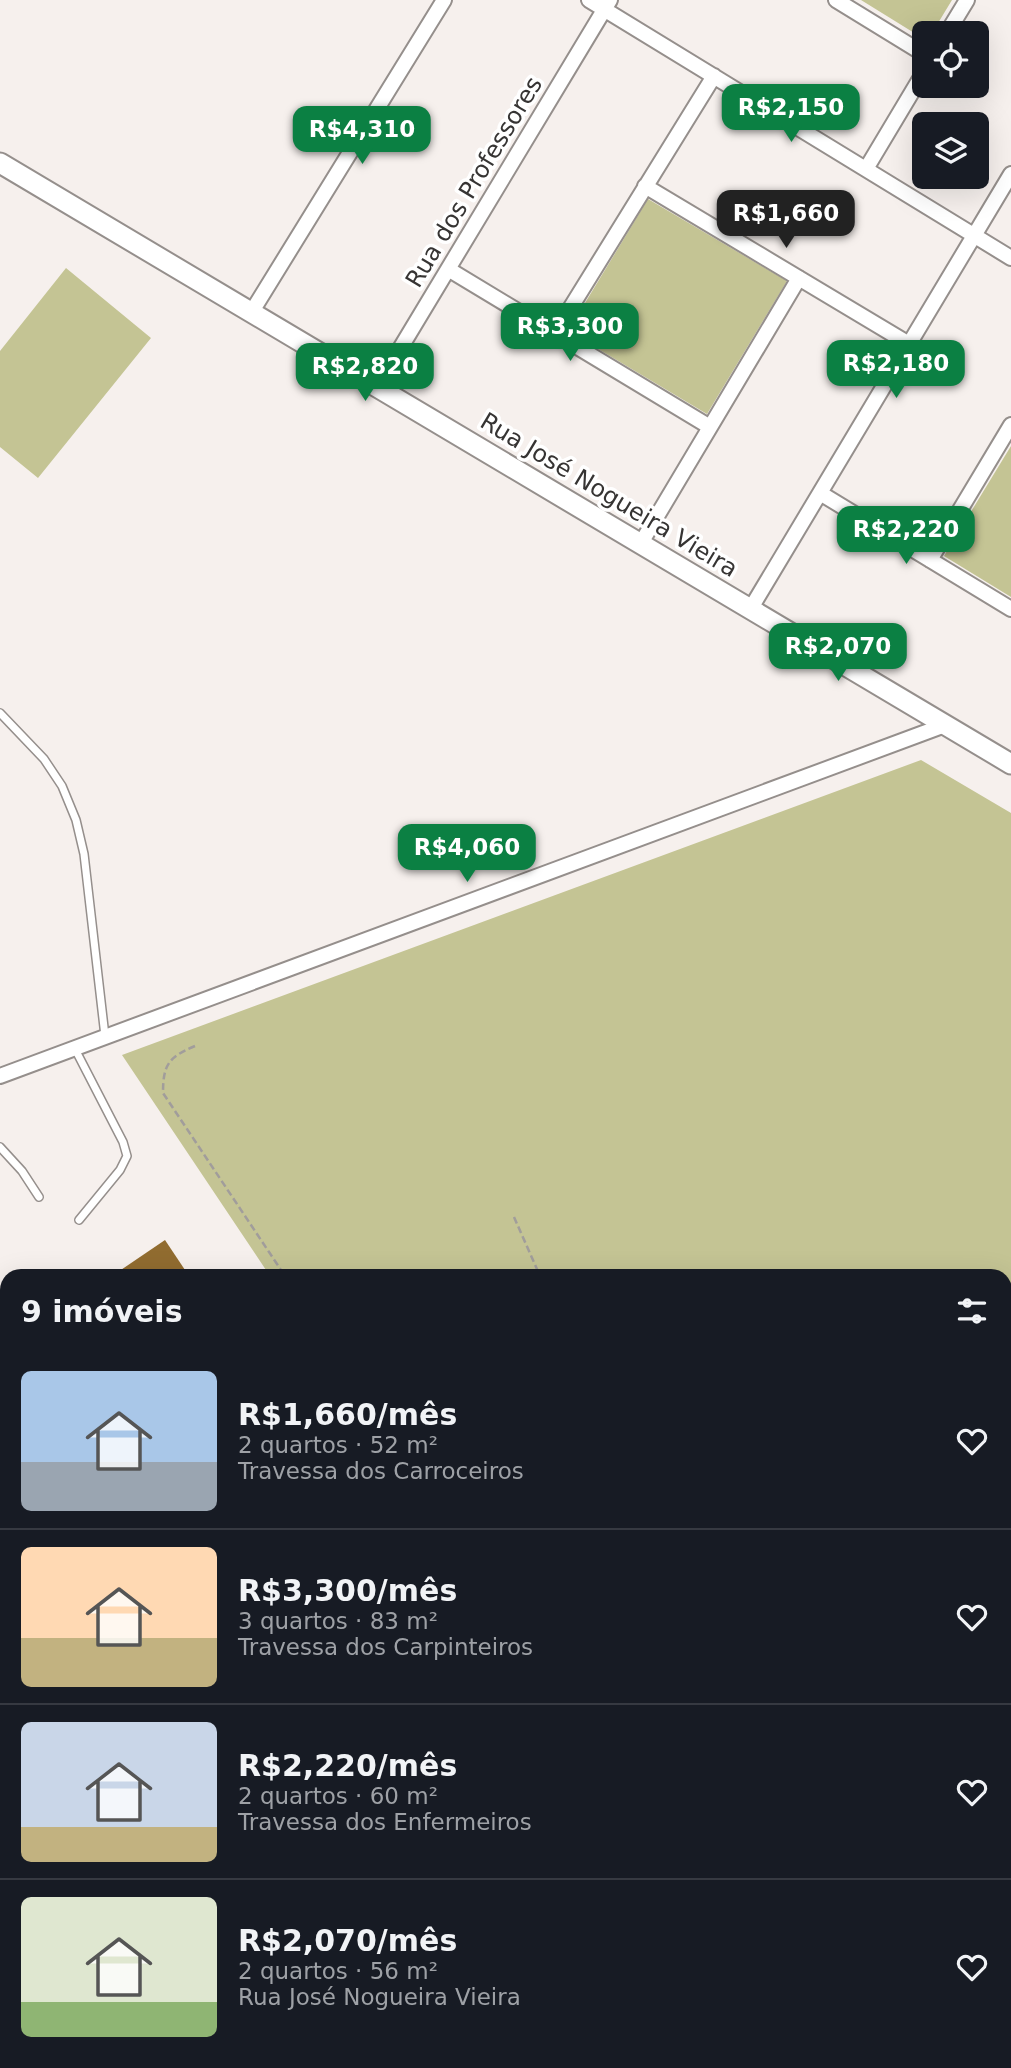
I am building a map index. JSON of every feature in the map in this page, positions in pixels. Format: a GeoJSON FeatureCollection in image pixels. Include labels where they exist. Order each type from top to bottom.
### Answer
{"type":"FeatureCollection","features":[{"type":"Feature","properties":{"kind":"street"},"geometry":{"type":"LineString","coordinates":[[251,313],[444,0]]}},
{"type":"Feature","properties":{"kind":"street"},"geometry":{"type":"LineString","coordinates":[[589,0],[607,5],[714,76],[1011,258]]}},
{"type":"Feature","properties":{"kind":"street"},"geometry":{"type":"LineString","coordinates":[[836,0],[912,47]]}},
{"type":"Feature","properties":{"kind":"street"},"geometry":{"type":"LineString","coordinates":[[954,21],[967,0]]}},
{"type":"Feature","properties":{"kind":"street","name":"Rua dos Professores"},"geometry":{"type":"LineString","coordinates":[[377,387],[607,5]]}},
{"type":"Feature","properties":{"kind":"street"},"geometry":{"type":"LineString","coordinates":[[555,333],[714,76]]}},
{"type":"Feature","properties":{"kind":"street"},"geometry":{"type":"LineString","coordinates":[[866,169],[912,92]]}},
{"type":"Feature","properties":{"kind":"street","name":"Rua José Nogueira Vieira"},"geometry":{"type":"LineString","coordinates":[[0,163],[1011,764]]}},
{"type":"Feature","properties":{"kind":"street"},"geometry":{"type":"LineString","coordinates":[[751,608],[1011,174]]}},
{"type":"Feature","properties":{"kind":"street"},"geometry":{"type":"LineString","coordinates":[[645,186],[909,344]]}},
{"type":"Feature","properties":{"kind":"street"},"geometry":{"type":"LineString","coordinates":[[448,269],[710,427]]}},
{"type":"Feature","properties":{"kind":"street"},"geometry":{"type":"LineString","coordinates":[[640,543],[799,278]]}},
{"type":"Feature","properties":{"kind":"street"},"geometry":{"type":"LineString","coordinates":[[930,560],[1011,425]]}},
{"type":"Feature","properties":{"kind":"street"},"geometry":{"type":"LineString","coordinates":[[820,493],[1011,609]]}},
{"type":"Feature","properties":{"kind":"street"},"geometry":{"type":"LineString","coordinates":[[0,1076],[945,724]]}},
{"type":"Feature","properties":{"kind":"lane"},"geometry":{"type":"LineString","coordinates":[[0,713],[44,759],[62,786],[76,820],[84,854],[105,1037]]}},
{"type":"Feature","properties":{"kind":"lane"},"geometry":{"type":"LineString","coordinates":[[75,1048],[123,1142],[127,1156],[120,1170],[79,1220]]}},
{"type":"Feature","properties":{"kind":"lane"},"geometry":{"type":"LineString","coordinates":[[0,1147],[22,1171],[40,1197]]}},
{"type":"Feature","properties":{"kind":"path"},"geometry":{"type":"LineString","coordinates":[[195,1046],[178,1054],[163,1071],[163,1093],[280,1269]]}},
{"type":"Feature","properties":{"kind":"path"},"geometry":{"type":"LineString","coordinates":[[514,1217],[537,1269]]}},
{"type":"Feature","properties":{"kind":"green space"},"geometry":{"type":"Polygon","coordinates":[[[861,0],[952,0],[939,21],[912,21],[912,32],[861,0]]]}},
{"type":"Feature","properties":{"kind":"green space"},"geometry":{"type":"Polygon","coordinates":[[[648,199],[787,281],[707,414],[568,331],[648,199]]]}},
{"type":"Feature","properties":{"kind":"green space"},"geometry":{"type":"Polygon","coordinates":[[[66,268],[151,338],[38,478],[0,447],[0,351],[66,268]]]}},
{"type":"Feature","properties":{"kind":"green space"},"geometry":{"type":"Polygon","coordinates":[[[1011,446],[1011,597],[944,556],[1011,446]]]}},
{"type":"Feature","properties":{"kind":"green space"},"geometry":{"type":"Polygon","coordinates":[[[921,760],[1011,813],[1011,1269],[265,1269],[122,1055],[921,760]]]}},
{"type":"Feature","properties":{"kind":"building"},"geometry":{"type":"Polygon","coordinates":[[[165,1240],[184,1269],[122,1269],[165,1240]]]}}]}
